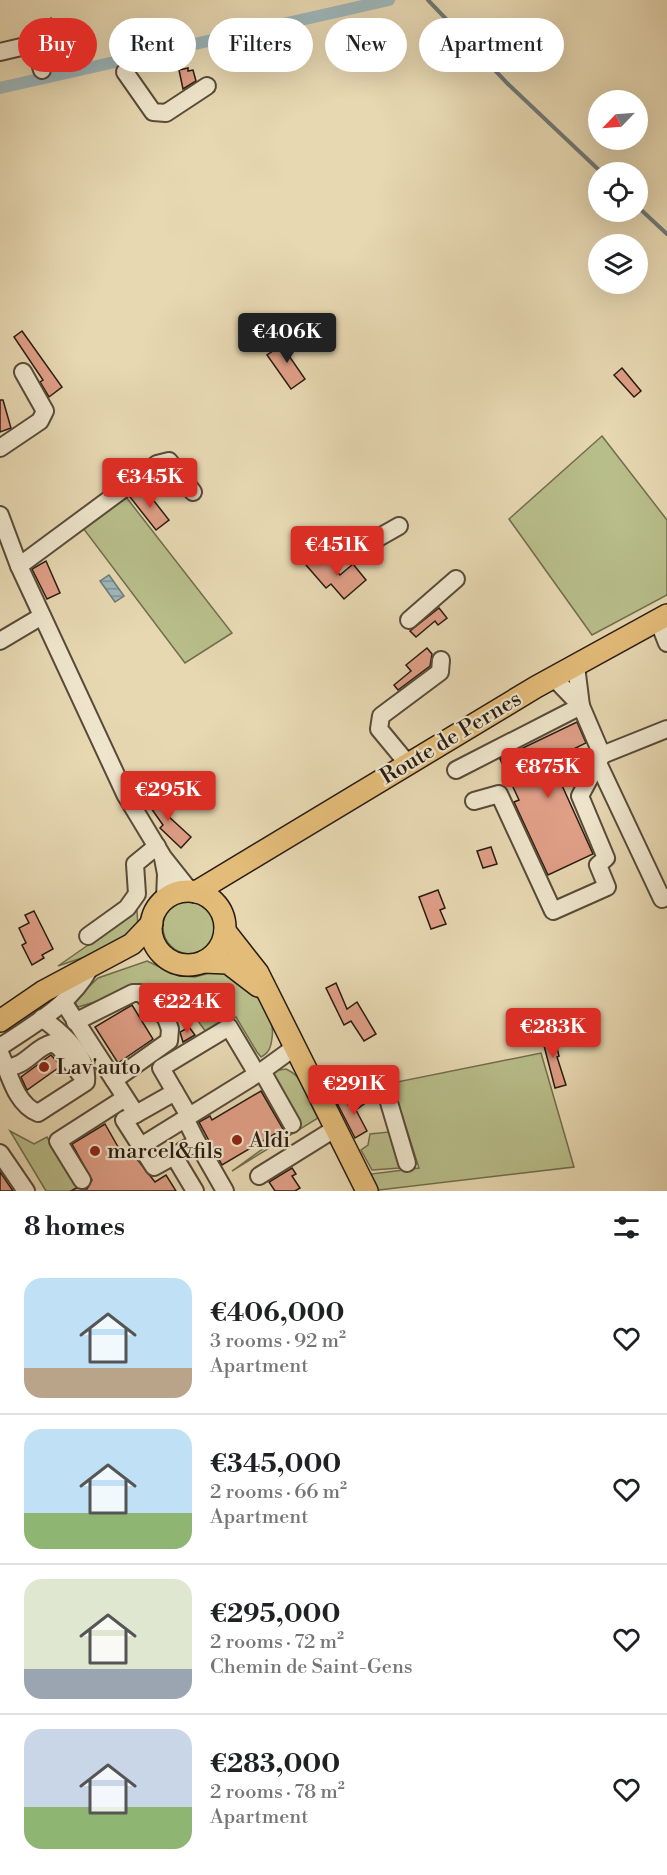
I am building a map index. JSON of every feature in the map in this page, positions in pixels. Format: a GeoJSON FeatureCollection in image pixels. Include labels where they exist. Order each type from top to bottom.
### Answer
{"type":"FeatureCollection","features":[{"type":"Feature","properties":{"kind":"main road","name":"Route de Pernes"},"geometry":{"type":"LineString","coordinates":[[193,891],[238,868],[408,764],[554,678],[662,618]]}},
{"type":"Feature","properties":{"kind":"main road"},"geometry":{"type":"LineString","coordinates":[[220,910],[238,868]]}},
{"type":"Feature","properties":{"kind":"main road"},"geometry":{"type":"LineString","coordinates":[[165,957],[155,945],[152,923],[154,914],[165,899],[177,893],[193,891],[210,898],[220,910],[225,931],[250,960],[367,1191]]}},
{"type":"Feature","properties":{"kind":"main road"},"geometry":{"type":"LineString","coordinates":[[0,1021],[45,991],[132,945],[152,923]]}},
{"type":"Feature","properties":{"kind":"main road"},"geometry":{"type":"LineString","coordinates":[[203,962],[216,953],[225,931]]}},
{"type":"Feature","properties":{"kind":"main road"},"geometry":{"type":"LineString","coordinates":[[90,968],[149,955],[165,957],[183,965],[203,962],[228,963],[236,967],[269,996]]}},
{"type":"Feature","properties":{"kind":"street"},"geometry":{"type":"LineString","coordinates":[[0,52],[18,48]]}},
{"type":"Feature","properties":{"kind":"street"},"geometry":{"type":"LineString","coordinates":[[125,72],[153,112],[159,114],[166,113],[207,86]]}},
{"type":"Feature","properties":{"kind":"street"},"geometry":{"type":"LineString","coordinates":[[0,448],[40,420],[45,411],[23,372]]}},
{"type":"Feature","properties":{"kind":"street"},"geometry":{"type":"LineString","coordinates":[[19,566],[157,464],[170,460],[193,492]]}},
{"type":"Feature","properties":{"kind":"street"},"geometry":{"type":"LineString","coordinates":[[0,514],[19,566],[108,760],[160,852],[193,891]]}},
{"type":"Feature","properties":{"kind":"street"},"geometry":{"type":"LineString","coordinates":[[348,555],[399,526]]}},
{"type":"Feature","properties":{"kind":"street"},"geometry":{"type":"LineString","coordinates":[[410,620],[456,579]]}},
{"type":"Feature","properties":{"kind":"street"},"geometry":{"type":"LineString","coordinates":[[0,641],[42,616]]}},
{"type":"Feature","properties":{"kind":"street"},"geometry":{"type":"LineString","coordinates":[[662,618],[667,643]]}},
{"type":"Feature","properties":{"kind":"street"},"geometry":{"type":"LineString","coordinates":[[408,764],[380,729],[378,723],[381,716],[440,672],[441,660]]}},
{"type":"Feature","properties":{"kind":"street"},"geometry":{"type":"LineString","coordinates":[[576,666],[581,706],[600,759],[662,898],[667,897]]}},
{"type":"Feature","properties":{"kind":"street"},"geometry":{"type":"LineString","coordinates":[[554,678],[581,706]]}},
{"type":"Feature","properties":{"kind":"street"},"geometry":{"type":"LineString","coordinates":[[456,770],[581,706]]}},
{"type":"Feature","properties":{"kind":"street"},"geometry":{"type":"LineString","coordinates":[[474,801],[499,794],[553,910],[607,887],[597,865],[606,858],[580,796],[600,759],[667,729]]}},
{"type":"Feature","properties":{"kind":"street"},"geometry":{"type":"LineString","coordinates":[[160,852],[166,874],[165,899]]}},
{"type":"Feature","properties":{"kind":"street"},"geometry":{"type":"LineString","coordinates":[[88,936],[127,908],[137,894],[135,864],[160,852]]}},
{"type":"Feature","properties":{"kind":"street"},"geometry":{"type":"LineString","coordinates":[[0,1047],[64,1003],[80,987],[90,968]]}},
{"type":"Feature","properties":{"kind":"street"},"geometry":{"type":"LineString","coordinates":[[75,1022],[133,993],[145,995],[166,1018],[170,1029],[169,1041],[114,1080]]}},
{"type":"Feature","properties":{"kind":"street"},"geometry":{"type":"LineString","coordinates":[[64,1003],[136,1114]]}},
{"type":"Feature","properties":{"kind":"street"},"geometry":{"type":"LineString","coordinates":[[42,1018],[75,1048],[85,1065],[86,1082]]}},
{"type":"Feature","properties":{"kind":"street"},"geometry":{"type":"LineString","coordinates":[[234,1191],[227,1191],[197,1142],[175,1092],[161,1068],[229,1027],[292,1124]]}},
{"type":"Feature","properties":{"kind":"street"},"geometry":{"type":"LineString","coordinates":[[3,1060],[16,1066],[44,1044],[52,1043],[59,1047],[86,1082]]}},
{"type":"Feature","properties":{"kind":"street"},"geometry":{"type":"LineString","coordinates":[[141,1146],[260,1073],[295,1047]]}},
{"type":"Feature","properties":{"kind":"street"},"geometry":{"type":"LineString","coordinates":[[3,1060],[19,1095],[32,1111],[38,1113],[86,1082]]}},
{"type":"Feature","properties":{"kind":"street"},"geometry":{"type":"LineString","coordinates":[[320,1095],[378,1085],[385,1089],[407,1163]]}},
{"type":"Feature","properties":{"kind":"street"},"geometry":{"type":"LineString","coordinates":[[175,1092],[124,1120],[154,1167],[197,1142]]}},
{"type":"Feature","properties":{"kind":"street"},"geometry":{"type":"LineString","coordinates":[[82,1180],[58,1141],[125,1098]]}},
{"type":"Feature","properties":{"kind":"street"},"geometry":{"type":"LineString","coordinates":[[259,1176],[336,1128]]}},
{"type":"Feature","properties":{"kind":"street"},"geometry":{"type":"LineString","coordinates":[[0,1153],[26,1191]]}},
{"type":"Feature","properties":{"kind":"street"},"geometry":{"type":"LineString","coordinates":[[174,1156],[195,1191]]}},
{"type":"Feature","properties":{"kind":"green space"},"geometry":{"type":"Polygon","coordinates":[[[602,436],[667,520],[667,595],[592,635],[509,519],[602,436]]]}},
{"type":"Feature","properties":{"kind":"green space"},"geometry":{"type":"Polygon","coordinates":[[[126,497],[232,633],[185,663],[83,528],[126,497]]]}},
{"type":"Feature","properties":{"kind":"green space"},"geometry":{"type":"Polygon","coordinates":[[[190,900],[200,902],[209,908],[215,917],[217,927],[215,937],[209,946],[200,952],[190,954],[180,952],[171,946],[165,937],[163,927],[165,917],[171,908],[180,902],[190,900]]]}},
{"type":"Feature","properties":{"kind":"green space"},"geometry":{"type":"Polygon","coordinates":[[[137,911],[138,927],[117,946],[58,966],[137,911]]]}},
{"type":"Feature","properties":{"kind":"green space"},"geometry":{"type":"Polygon","coordinates":[[[147,961],[179,976],[195,977],[220,970],[239,982],[257,997],[269,1016],[272,1038],[268,1052],[261,1057],[236,1017],[206,1032],[174,988],[148,986],[78,1007],[74,1001],[98,978],[147,961]]]}},
{"type":"Feature","properties":{"kind":"green space"},"geometry":{"type":"Polygon","coordinates":[[[541,1053],[574,1167],[379,1190],[371,1174],[419,1168],[392,1083],[541,1053]]]}},
{"type":"Feature","properties":{"kind":"green space"},"geometry":{"type":"Polygon","coordinates":[[[286,1069],[299,1078],[303,1084],[318,1118],[232,1171],[297,1124],[272,1078],[273,1071],[286,1069]]]}},
{"type":"Feature","properties":{"kind":"green space"},"geometry":{"type":"Polygon","coordinates":[[[10,1131],[34,1144],[47,1137],[81,1191],[46,1191],[10,1131]]]}},
{"type":"Feature","properties":{"kind":"green space"},"geometry":{"type":"Polygon","coordinates":[[[389,1132],[400,1168],[372,1170],[361,1150],[368,1145],[370,1134],[389,1132]]]}},
{"type":"Feature","properties":{"kind":"water"},"geometry":{"type":"Polygon","coordinates":[[[109,575],[124,596],[115,602],[100,581],[109,575]]]}},
{"type":"Feature","properties":{"kind":"building"},"geometry":{"type":"Polygon","coordinates":[[[179,72],[194,72],[196,81],[183,89],[179,72]]]}},
{"type":"Feature","properties":{"kind":"building"},"geometry":{"type":"Polygon","coordinates":[[[22,331],[62,387],[49,397],[40,382],[43,380],[14,337],[22,331]]]}},
{"type":"Feature","properties":{"kind":"building"},"geometry":{"type":"Polygon","coordinates":[[[292,338],[297,346],[287,353],[305,379],[291,389],[267,355],[292,338]]]}},
{"type":"Feature","properties":{"kind":"building"},"geometry":{"type":"Polygon","coordinates":[[[622,368],[641,391],[634,397],[614,375],[622,368]]]}},
{"type":"Feature","properties":{"kind":"building"},"geometry":{"type":"Polygon","coordinates":[[[0,400],[3,400],[11,428],[0,432],[0,400]]]}},
{"type":"Feature","properties":{"kind":"building"},"geometry":{"type":"Polygon","coordinates":[[[143,487],[169,520],[156,530],[130,497],[143,487]]]}},
{"type":"Feature","properties":{"kind":"building"},"geometry":{"type":"Polygon","coordinates":[[[325,557],[340,575],[353,564],[366,580],[344,599],[331,584],[326,588],[306,565],[314,558],[318,563],[325,557]]]}},
{"type":"Feature","properties":{"kind":"building"},"geometry":{"type":"Polygon","coordinates":[[[46,561],[60,593],[47,599],[32,569],[46,561]]]}},
{"type":"Feature","properties":{"kind":"building"},"geometry":{"type":"Polygon","coordinates":[[[439,608],[447,618],[438,625],[435,621],[416,637],[410,631],[439,608]]]}},
{"type":"Feature","properties":{"kind":"building"},"geometry":{"type":"Polygon","coordinates":[[[427,648],[432,654],[430,666],[398,690],[394,685],[411,671],[406,665],[427,648]]]}},
{"type":"Feature","properties":{"kind":"building"},"geometry":{"type":"Polygon","coordinates":[[[577,722],[586,743],[557,757],[562,767],[555,770],[593,854],[548,875],[514,802],[519,800],[500,759],[577,722]]]}},
{"type":"Feature","properties":{"kind":"building"},"geometry":{"type":"Polygon","coordinates":[[[159,795],[169,812],[166,814],[191,837],[181,848],[160,828],[163,825],[146,801],[159,795]]]}},
{"type":"Feature","properties":{"kind":"building"},"geometry":{"type":"Polygon","coordinates":[[[491,847],[497,864],[483,868],[477,851],[491,847]]]}},
{"type":"Feature","properties":{"kind":"building"},"geometry":{"type":"Polygon","coordinates":[[[438,890],[445,908],[440,910],[446,924],[431,929],[419,897],[438,890]]]}},
{"type":"Feature","properties":{"kind":"building"},"geometry":{"type":"Polygon","coordinates":[[[34,911],[53,949],[42,955],[44,958],[32,965],[22,945],[26,943],[19,928],[29,923],[25,915],[34,911]]]}},
{"type":"Feature","properties":{"kind":"building"},"geometry":{"type":"Polygon","coordinates":[[[336,983],[347,1009],[357,1002],[376,1034],[364,1041],[351,1021],[344,1025],[326,988],[336,983]]]}},
{"type":"Feature","properties":{"kind":"building"},"geometry":{"type":"Polygon","coordinates":[[[132,1005],[153,1039],[118,1063],[95,1027],[132,1005]]]}},
{"type":"Feature","properties":{"kind":"building"},"geometry":{"type":"Polygon","coordinates":[[[189,1027],[195,1035],[183,1042],[180,1032],[189,1027]]]}},
{"type":"Feature","properties":{"kind":"building"},"geometry":{"type":"Polygon","coordinates":[[[553,1031],[559,1056],[557,1057],[566,1085],[555,1088],[541,1034],[553,1031]]]}},
{"type":"Feature","properties":{"kind":"building","name":"Lav'auto"},"geometry":{"type":"Polygon","coordinates":[[[51,1055],[61,1066],[27,1090],[21,1077],[51,1055]]]}},
{"type":"Feature","properties":{"kind":"building","name":"Aldi"},"geometry":{"type":"Polygon","coordinates":[[[261,1091],[283,1129],[222,1165],[199,1122],[210,1116],[212,1120],[261,1091]]]}},
{"type":"Feature","properties":{"kind":"building"},"geometry":{"type":"Polygon","coordinates":[[[370,1097],[371,1099],[356,1110],[367,1131],[355,1138],[337,1103],[347,1101],[348,1105],[370,1097]]]}},
{"type":"Feature","properties":{"kind":"building"},"geometry":{"type":"Polygon","coordinates":[[[105,1124],[125,1159],[133,1154],[155,1182],[166,1175],[176,1191],[71,1191],[76,1188],[87,1189],[92,1180],[72,1144],[105,1124]]]}},
{"type":"Feature","properties":{"kind":"building"},"geometry":{"type":"Polygon","coordinates":[[[292,1168],[296,1174],[292,1176],[300,1188],[295,1191],[275,1191],[269,1182],[292,1168]]]}},
{"type":"Feature","properties":{"kind":"building"},"geometry":{"type":"Polygon","coordinates":[[[0,1172],[13,1191],[0,1191],[0,1172]]]}},
{"type":"Feature","properties":{"kind":"waterway"},"geometry":{"type":"LineString","coordinates":[[0,88],[389,0]]}},
{"type":"Feature","properties":{"kind":"waterway"},"geometry":{"type":"LineString","coordinates":[[428,0],[509,85],[590,162]]}},
{"type":"Feature","properties":{"kind":"waterway"},"geometry":{"type":"LineString","coordinates":[[648,216],[667,234]]}},
{"type":"Feature","properties":{"kind":"place","name":"Lav'auto"},"geometry":{"type":"Point","coordinates":[44,1067]}},
{"type":"Feature","properties":{"kind":"place","name":"Aldi"},"geometry":{"type":"Point","coordinates":[237,1140]}},
{"type":"Feature","properties":{"kind":"place","name":"marcel&fils"},"geometry":{"type":"Point","coordinates":[95,1151]}}]}
